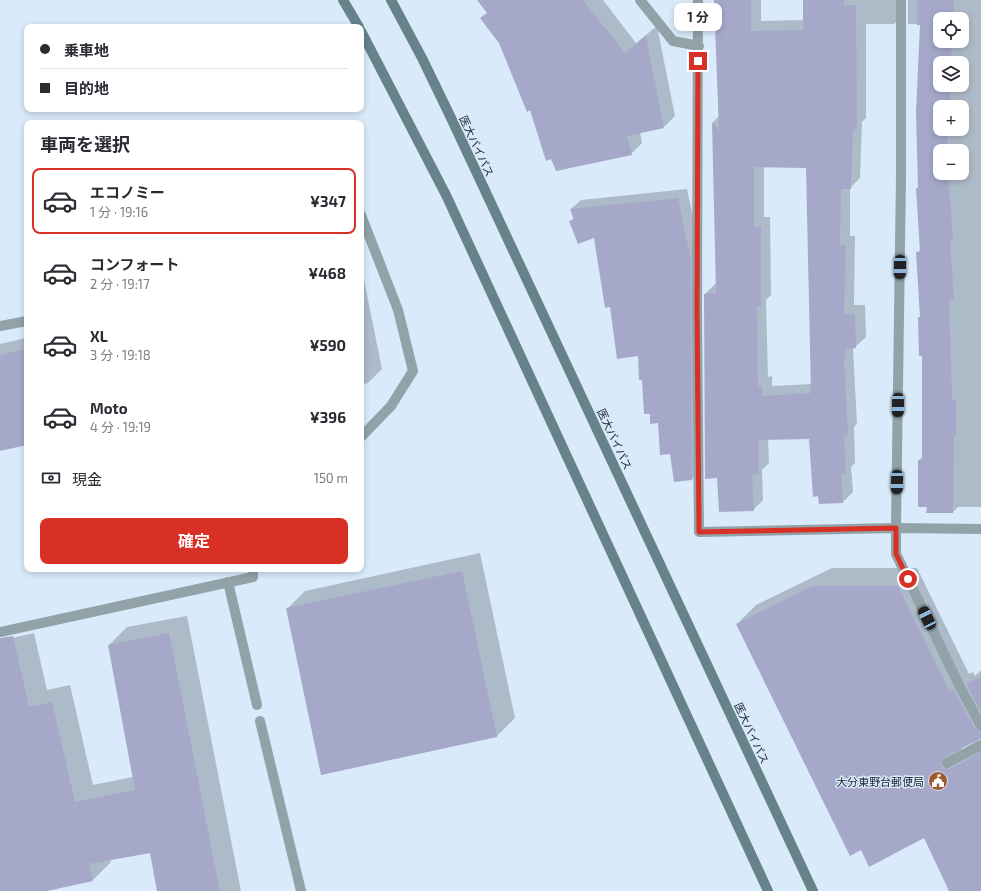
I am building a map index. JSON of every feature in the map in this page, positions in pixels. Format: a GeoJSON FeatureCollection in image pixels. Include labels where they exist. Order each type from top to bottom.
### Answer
{"type":"FeatureCollection","features":[{"type":"Feature","properties":{"kind":"main road"},"geometry":{"type":"LineString","coordinates":[[343,0],[357,24]]}},
{"type":"Feature","properties":{"kind":"main road","name":"医大バイパス"},"geometry":{"type":"LineString","coordinates":[[390,0],[422,58],[452,120],[813,891]]}},
{"type":"Feature","properties":{"kind":"main road"},"geometry":{"type":"LineString","coordinates":[[364,37],[446,195],[768,891]]}},
{"type":"Feature","properties":{"kind":"street"},"geometry":{"type":"LineString","coordinates":[[640,0],[673,41],[699,46]]}},
{"type":"Feature","properties":{"kind":"street"},"geometry":{"type":"LineString","coordinates":[[698,0],[697,318],[699,532],[896,528],[981,529]]}},
{"type":"Feature","properties":{"kind":"street"},"geometry":{"type":"LineString","coordinates":[[901,0],[901,174],[896,554],[981,726]]}},
{"type":"Feature","properties":{"kind":"street"},"geometry":{"type":"LineString","coordinates":[[364,223],[398,310],[413,371],[391,406],[364,434]]}},
{"type":"Feature","properties":{"kind":"street"},"geometry":{"type":"LineString","coordinates":[[0,326],[24,322]]}},
{"type":"Feature","properties":{"kind":"street"},"geometry":{"type":"LineString","coordinates":[[0,632],[253,577],[253,572]]}},
{"type":"Feature","properties":{"kind":"street"},"geometry":{"type":"LineString","coordinates":[[228,582],[257,705]]}},
{"type":"Feature","properties":{"kind":"street"},"geometry":{"type":"LineString","coordinates":[[260,721],[301,891]]}},
{"type":"Feature","properties":{"kind":"street"},"geometry":{"type":"LineString","coordinates":[[947,763],[981,745]]}},
{"type":"Feature","properties":{"kind":"building"},"geometry":{"type":"Polygon","coordinates":[[[477,0],[583,0],[625,53],[646,36],[664,128],[627,136],[632,155],[556,171],[551,159],[546,161],[530,110],[527,112],[499,43],[480,18],[487,13],[477,0]]]}},
{"type":"Feature","properties":{"kind":"building"},"geometry":{"type":"Polygon","coordinates":[[[714,0],[751,0],[751,31],[803,30],[803,0],[844,0],[844,5],[856,5],[857,129],[853,129],[851,189],[841,189],[840,245],[846,245],[844,315],[855,314],[856,348],[845,349],[845,359],[844,358],[848,435],[844,435],[846,474],[841,474],[843,503],[819,504],[818,496],[813,497],[809,439],[758,440],[759,474],[752,475],[754,511],[719,512],[717,478],[705,479],[704,294],[716,293],[712,122],[719,130],[714,0]],[[754,167],[754,227],[761,227],[761,306],[757,306],[758,386],[762,386],[762,396],[811,393],[806,168],[754,167]]]}},
{"type":"Feature","properties":{"kind":"building"},"geometry":{"type":"Polygon","coordinates":[[[917,0],[954,0],[953,12],[933,12],[933,48],[952,48],[951,56],[933,56],[933,92],[950,92],[949,100],[933,100],[933,136],[948,136],[947,144],[933,144],[933,180],[949,180],[953,240],[950,240],[954,300],[949,300],[952,400],[956,400],[953,513],[926,513],[927,507],[918,507],[918,460],[922,460],[922,356],[919,356],[918,317],[920,317],[916,252],[920,252],[916,188],[918,188],[916,112],[920,25],[917,25],[917,0]]]}},
{"type":"Feature","properties":{"kind":"building"},"geometry":{"type":"Polygon","coordinates":[[[678,198],[691,260],[692,480],[674,482],[670,454],[660,455],[658,423],[650,424],[650,414],[644,414],[642,380],[639,380],[638,356],[617,359],[610,307],[605,308],[594,238],[578,244],[569,221],[574,220],[570,209],[678,198]]]}},
{"type":"Feature","properties":{"kind":"building"},"geometry":{"type":"Polygon","coordinates":[[[24,350],[24,446],[0,451],[0,355],[24,350]]]}},
{"type":"Feature","properties":{"kind":"building"},"geometry":{"type":"Polygon","coordinates":[[[462,571],[497,737],[321,775],[286,608],[462,571]]]}},
{"type":"Feature","properties":{"kind":"building"},"geometry":{"type":"Polygon","coordinates":[[[812,586],[898,586],[950,692],[954,690],[975,729],[981,732],[981,739],[944,757],[941,763],[943,768],[950,769],[981,752],[981,891],[949,891],[924,838],[869,867],[861,850],[850,856],[736,624],[812,586]]]}},
{"type":"Feature","properties":{"kind":"building"},"geometry":{"type":"Polygon","coordinates":[[[169,633],[220,891],[157,891],[150,853],[89,864],[93,881],[47,891],[0,891],[0,638],[13,636],[29,707],[52,702],[75,802],[135,790],[108,645],[169,633]]]}},
{"type":"Feature","properties":{"kind":"building"},"geometry":{"type":"Polygon","coordinates":[[[981,677],[981,712],[966,684],[981,677]]]}},
{"type":"Feature","properties":{"kind":"place","name":"大分東野台郵便局"},"geometry":{"type":"Point","coordinates":[938,781]}},
{"type":"Feature","properties":{"kind":"route"},"geometry":{"type":"LineString","coordinates":[[698,61],[697,310],[699,532],[896,528],[896,554],[908,579]]}}]}
